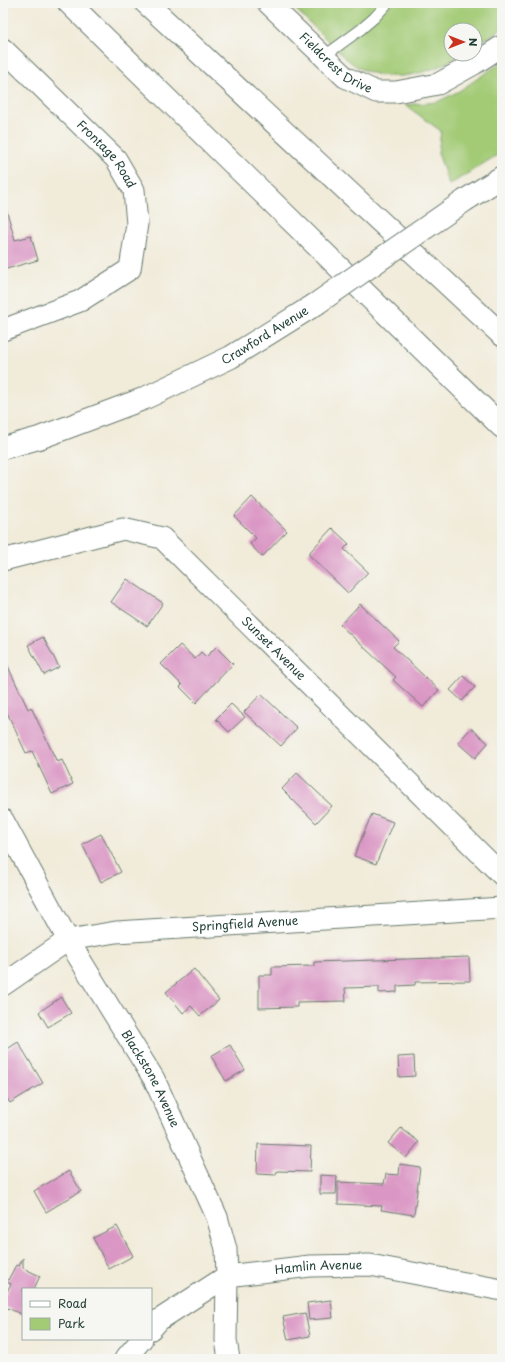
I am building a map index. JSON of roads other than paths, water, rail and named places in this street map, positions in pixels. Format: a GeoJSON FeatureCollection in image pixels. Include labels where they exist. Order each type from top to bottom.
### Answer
{"type":"FeatureCollection","features":[{"type":"Feature","properties":{"kind":"main road"},"geometry":{"type":"LineString","coordinates":[[69,3],[495,420],[502,438]]}},
{"type":"Feature","properties":{"kind":"main road"},"geometry":{"type":"LineString","coordinates":[[146,3],[502,335]]}},
{"type":"Feature","properties":{"kind":"main road","name":"Crawford Avenue"},"geometry":{"type":"LineString","coordinates":[[3,448],[39,438],[143,399],[231,357],[316,304],[467,199],[502,178]]}},
{"type":"Feature","properties":{"kind":"main road"},"geometry":{"type":"LineString","coordinates":[[464,300],[502,326]]}},
{"type":"Feature","properties":{"kind":"street","name":"Fieldcrest Drive"},"geometry":{"type":"LineString","coordinates":[[268,3],[345,78],[376,92],[396,92],[438,84],[502,46]]}},
{"type":"Feature","properties":{"kind":"street","name":"Frontage Road"},"geometry":{"type":"LineString","coordinates":[[3,49],[116,159],[134,190],[137,224],[130,269],[80,301],[3,330]]}},
{"type":"Feature","properties":{"kind":"street","name":"Sunset Avenue"},"geometry":{"type":"LineString","coordinates":[[3,560],[122,529],[162,538],[502,874]]}},
{"type":"Feature","properties":{"kind":"street","name":"Blackstone Avenue"},"geometry":{"type":"LineString","coordinates":[[3,820],[68,940],[154,1079],[217,1217],[226,1249],[226,1340],[229,1359]]}},
{"type":"Feature","properties":{"kind":"street","name":"Springfield Avenue"},"geometry":{"type":"LineString","coordinates":[[3,985],[68,940],[116,932],[502,908]]}},
{"type":"Feature","properties":{"kind":"street","name":"Hamlin Avenue"},"geometry":{"type":"LineString","coordinates":[[152,1328],[159,1320],[227,1276],[310,1266],[370,1265],[502,1290]]}},
{"type":"Feature","properties":{"kind":"street"},"geometry":{"type":"LineString","coordinates":[[124,1359],[141,1340]]}},
{"type":"Feature","properties":{"kind":"lane"},"geometry":{"type":"LineString","coordinates":[[323,56],[374,18],[386,6],[386,3]]}}]}
